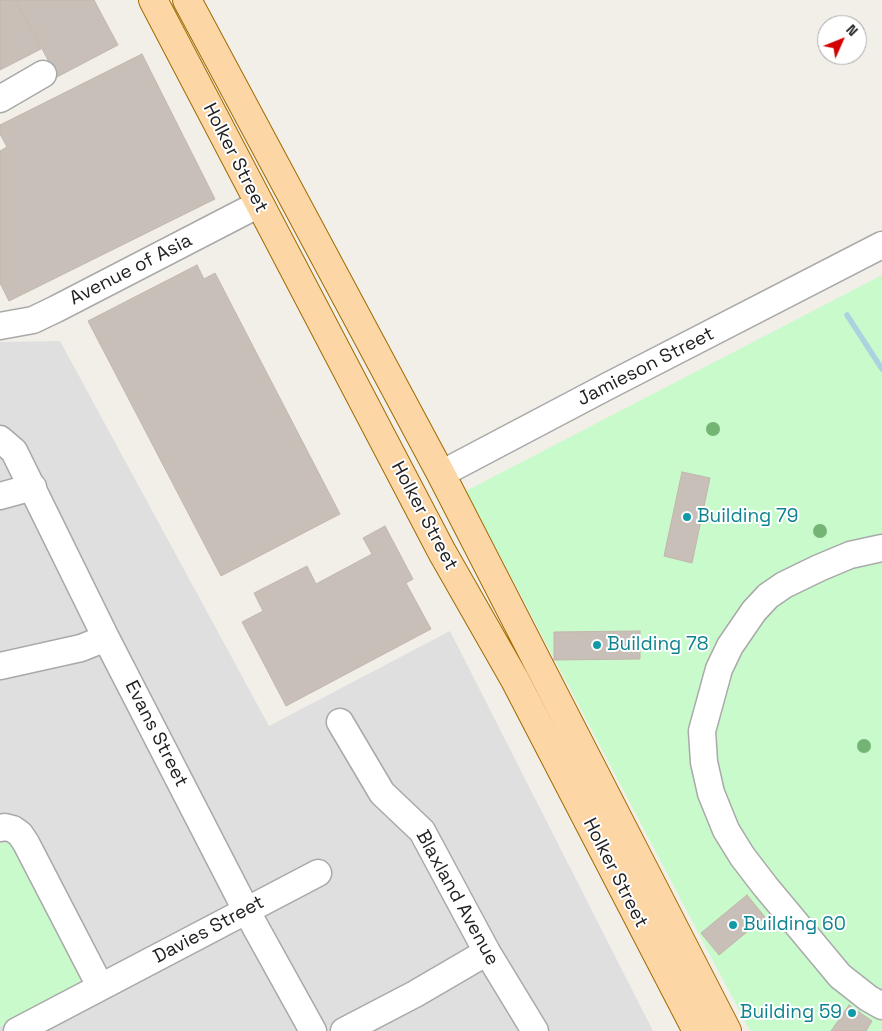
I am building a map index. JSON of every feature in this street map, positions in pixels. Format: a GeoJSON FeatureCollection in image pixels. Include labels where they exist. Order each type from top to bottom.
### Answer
{"type":"FeatureCollection","features":[{"type":"Feature","properties":{"kind":"main road","name":"Holker Street"},"geometry":{"type":"LineString","coordinates":[[153,0],[442,552],[515,680],[697,1031]]}},
{"type":"Feature","properties":{"kind":"main road","name":"Holker Street"},"geometry":{"type":"LineString","coordinates":[[187,0],[441,474],[727,1031]]}},
{"type":"Feature","properties":{"kind":"main road","name":"Jamieson Street"},"geometry":{"type":"LineString","coordinates":[[411,490],[441,474]]}},
{"type":"Feature","properties":{"kind":"street"},"geometry":{"type":"LineString","coordinates":[[0,99],[43,74]]}},
{"type":"Feature","properties":{"kind":"street","name":"Avenue of Asia"},"geometry":{"type":"LineString","coordinates":[[0,326],[33,320],[259,204]]}},
{"type":"Feature","properties":{"kind":"street","name":"Jamieson Street"},"geometry":{"type":"LineString","coordinates":[[441,474],[882,245]]}},
{"type":"Feature","properties":{"kind":"street","name":"Evans Street"},"geometry":{"type":"LineString","coordinates":[[0,439],[14,451],[106,638],[246,910],[313,1031]]}},
{"type":"Feature","properties":{"kind":"street"},"geometry":{"type":"LineString","coordinates":[[0,496],[33,487]]}},
{"type":"Feature","properties":{"kind":"street"},"geometry":{"type":"LineString","coordinates":[[882,548],[850,555],[818,568],[768,596],[754,611],[735,639],[719,669],[702,730],[704,762],[710,794],[726,830],[742,856],[840,976],[868,998],[882,1006]]}},
{"type":"Feature","properties":{"kind":"street"},"geometry":{"type":"LineString","coordinates":[[0,666],[81,648],[106,638]]}},
{"type":"Feature","properties":{"kind":"street","name":"Blaxland Avenue"},"geometry":{"type":"LineString","coordinates":[[340,722],[382,793],[422,831],[487,952],[535,1031]]}},
{"type":"Feature","properties":{"kind":"street"},"geometry":{"type":"LineString","coordinates":[[0,828],[13,829],[20,834],[26,843],[100,986]]}},
{"type":"Feature","properties":{"kind":"street","name":"Davies Street"},"geometry":{"type":"LineString","coordinates":[[17,1031],[318,873]]}},
{"type":"Feature","properties":{"kind":"street"},"geometry":{"type":"LineString","coordinates":[[344,1031],[487,952]]}},
{"type":"Feature","properties":{"kind":"shaded area"},"geometry":{"type":"Polygon","coordinates":[[[60,341],[269,726],[450,631],[653,1031],[0,1031],[0,342],[60,341]]]}},
{"type":"Feature","properties":{"kind":"green space"},"geometry":{"type":"Polygon","coordinates":[[[882,275],[882,1031],[750,1031],[466,491],[882,275]]]}},
{"type":"Feature","properties":{"kind":"green space"},"geometry":{"type":"Polygon","coordinates":[[[0,843],[10,843],[21,855],[84,976],[77,985],[0,1027],[0,843]]]}},
{"type":"Feature","properties":{"kind":"building"},"geometry":{"type":"Polygon","coordinates":[[[0,0],[15,0],[41,49],[0,70],[0,0]]]}},
{"type":"Feature","properties":{"kind":"building"},"geometry":{"type":"Polygon","coordinates":[[[16,0],[94,0],[118,45],[57,77],[16,0]]]}},
{"type":"Feature","properties":{"kind":"building"},"geometry":{"type":"Polygon","coordinates":[[[142,54],[215,199],[9,301],[0,283],[0,151],[7,147],[0,134],[0,125],[142,54]]]}},
{"type":"Feature","properties":{"kind":"building"},"geometry":{"type":"Polygon","coordinates":[[[197,265],[204,279],[215,273],[340,514],[221,576],[88,321],[197,265]]]}},
{"type":"Feature","properties":{"kind":"building","name":"Building 79"},"geometry":{"type":"Polygon","coordinates":[[[682,472],[710,478],[692,563],[664,556],[682,472]]]}},
{"type":"Feature","properties":{"kind":"building"},"geometry":{"type":"Polygon","coordinates":[[[385,526],[413,579],[406,583],[431,629],[286,706],[242,622],[263,611],[254,593],[307,566],[316,584],[372,554],[363,538],[385,526]]]}},
{"type":"Feature","properties":{"kind":"building","name":"Building 78"},"geometry":{"type":"Polygon","coordinates":[[[640,631],[640,659],[554,660],[554,632],[640,631]]]}},
{"type":"Feature","properties":{"kind":"building","name":"Building 60"},"geometry":{"type":"Polygon","coordinates":[[[747,895],[765,917],[719,955],[701,933],[747,895]]]}},
{"type":"Feature","properties":{"kind":"building","name":"Building 59"},"geometry":{"type":"Polygon","coordinates":[[[849,1005],[872,1021],[866,1031],[831,1031],[849,1005]]]}},
{"type":"Feature","properties":{"kind":"waterway"},"geometry":{"type":"LineString","coordinates":[[847,315],[882,369]]}},
{"type":"Feature","properties":{"kind":"place","name":"Building 79"},"geometry":{"type":"Point","coordinates":[687,517]}},
{"type":"Feature","properties":{"kind":"place","name":"Building 78"},"geometry":{"type":"Point","coordinates":[597,645]}},
{"type":"Feature","properties":{"kind":"place","name":"Building 60"},"geometry":{"type":"Point","coordinates":[733,925]}},
{"type":"Feature","properties":{"kind":"place","name":"Building 59"},"geometry":{"type":"Point","coordinates":[852,1013]}}]}
